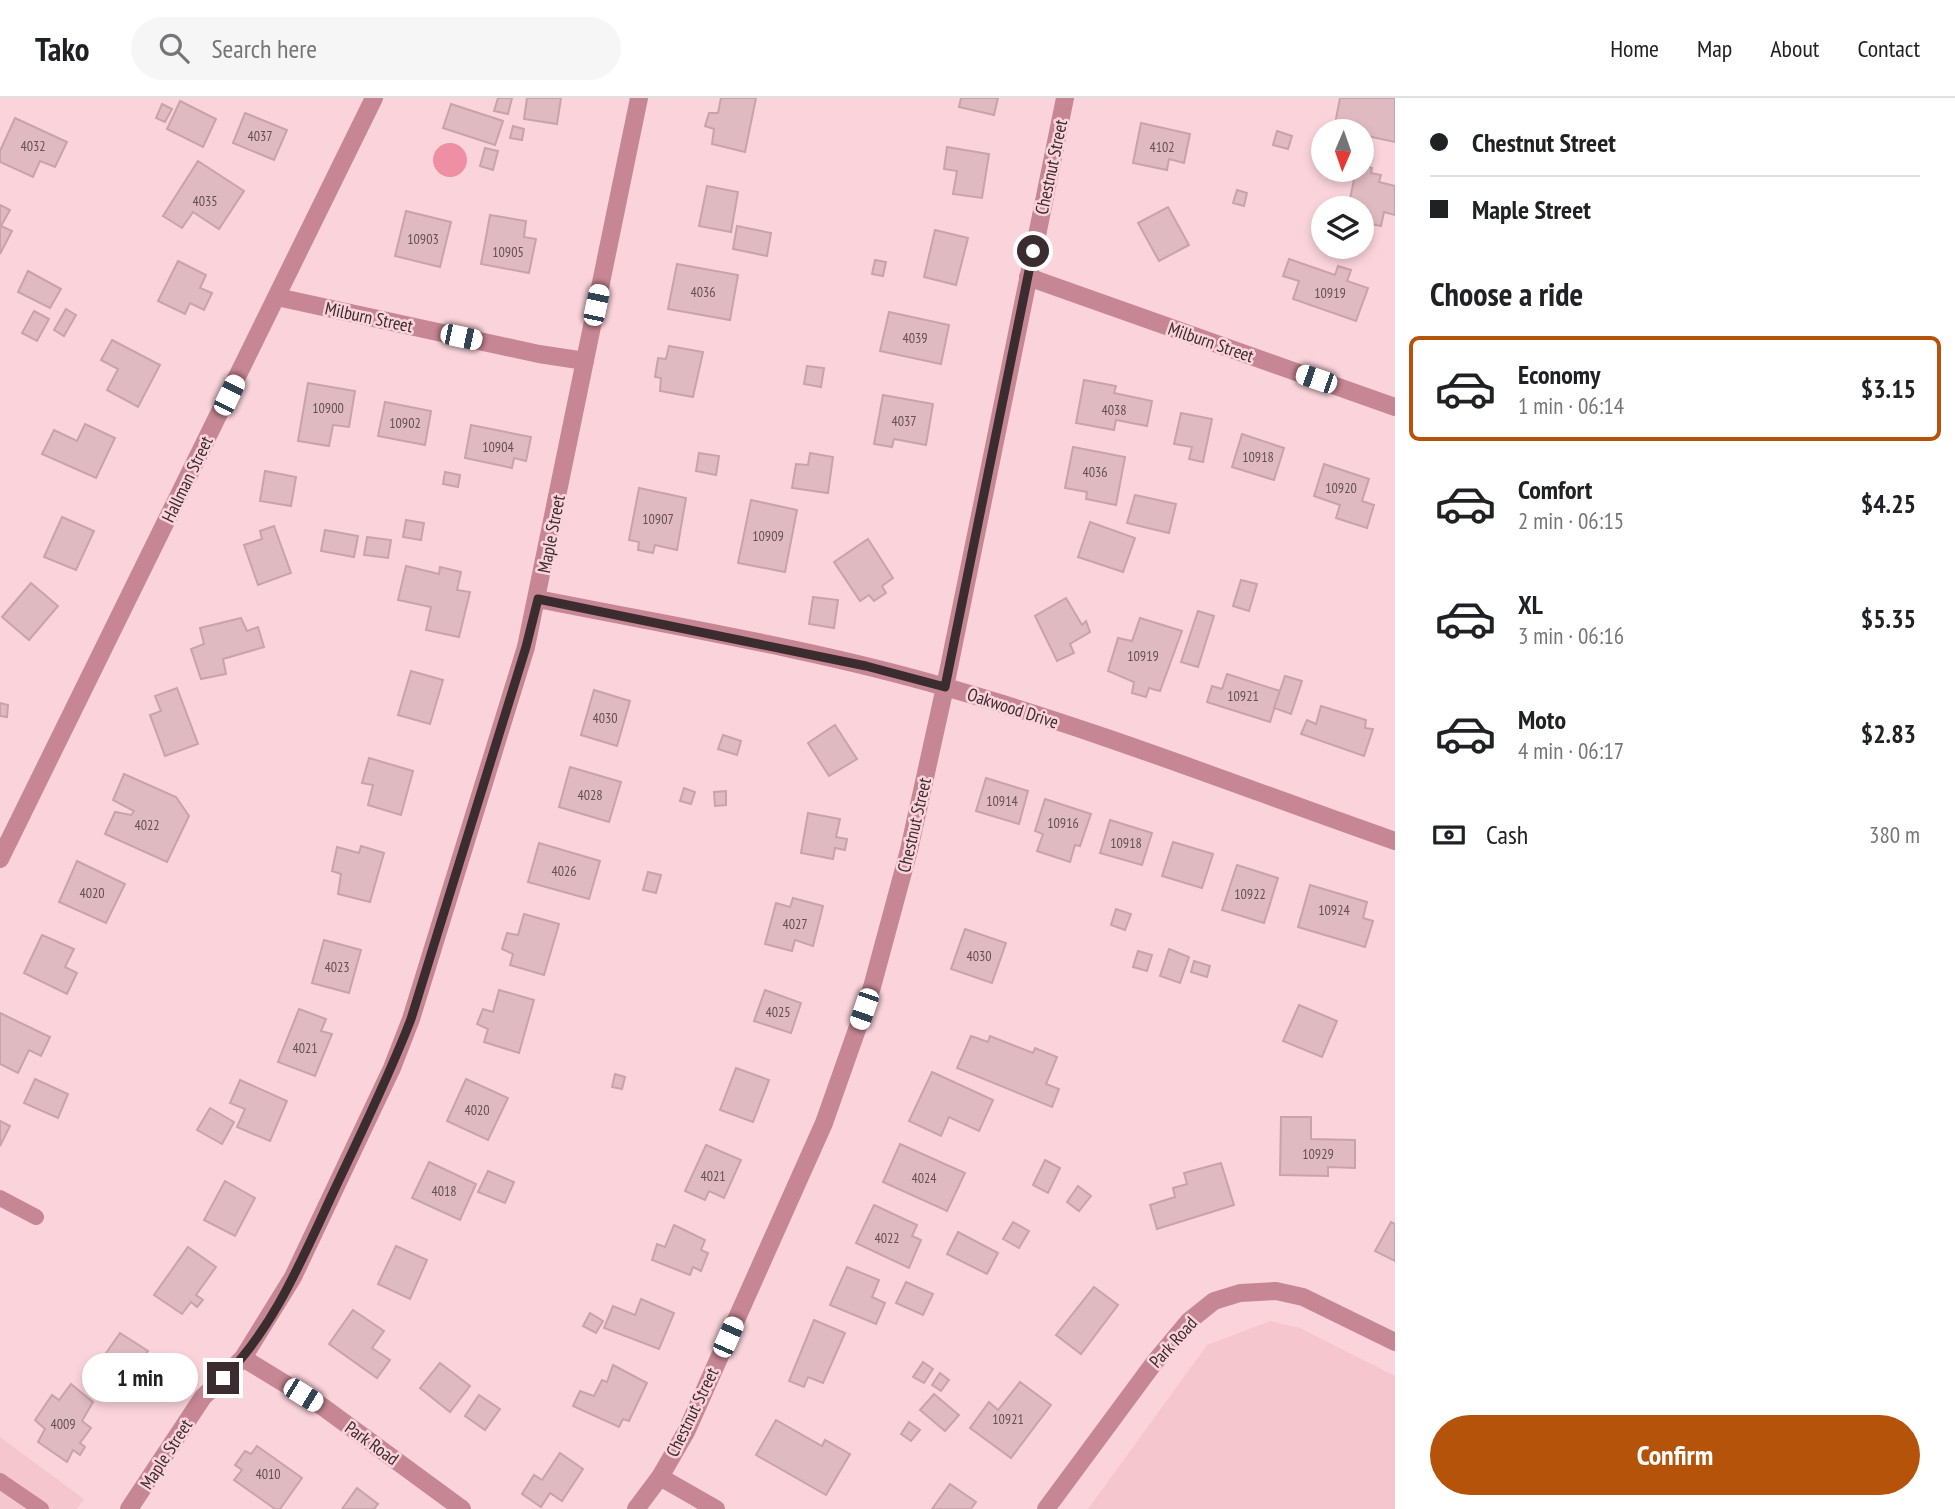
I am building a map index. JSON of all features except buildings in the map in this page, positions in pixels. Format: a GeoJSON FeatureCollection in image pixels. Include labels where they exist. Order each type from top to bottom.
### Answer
{"type":"FeatureCollection","features":[{"type":"Feature","properties":{"kind":"street","name":"Hallman Street"},"geometry":{"type":"LineString","coordinates":[[0,859],[374,98]]}},
{"type":"Feature","properties":{"kind":"street","name":"Maple Street"},"geometry":{"type":"LineString","coordinates":[[129,1509],[203,1397],[243,1358],[293,1277],[392,1068],[411,1019],[526,647],[538,599],[639,98]]}},
{"type":"Feature","properties":{"kind":"street","name":"Chestnut Street"},"geometry":{"type":"LineString","coordinates":[[636,1509],[660,1477],[686,1432],[824,1123],[872,987],[909,850],[945,687],[1065,98]]}},
{"type":"Feature","properties":{"kind":"street","name":"Milburn Street"},"geometry":{"type":"LineString","coordinates":[[1028,277],[1395,407]]}},
{"type":"Feature","properties":{"kind":"street","name":"Milburn Street"},"geometry":{"type":"LineString","coordinates":[[277,297],[539,354],[585,361]]}},
{"type":"Feature","properties":{"kind":"street","name":"Oakwood Drive"},"geometry":{"type":"LineString","coordinates":[[538,599],[866,666],[945,687],[1040,716],[1395,841]]}},
{"type":"Feature","properties":{"kind":"street","name":"Park Road"},"geometry":{"type":"LineString","coordinates":[[1046,1509],[1154,1363],[1189,1321],[1214,1301],[1240,1293],[1276,1291],[1303,1297],[1395,1342]]}},
{"type":"Feature","properties":{"kind":"street","name":"Park Road"},"geometry":{"type":"LineString","coordinates":[[243,1358],[323,1408],[463,1509]]}},
{"type":"Feature","properties":{"kind":"street"},"geometry":{"type":"LineString","coordinates":[[660,1477],[716,1509]]}},
{"type":"Feature","properties":{"kind":"lane"},"geometry":{"type":"LineString","coordinates":[[0,1198],[36,1217]]}},
{"type":"Feature","properties":{"kind":"lane"},"geometry":{"type":"LineString","coordinates":[[0,1481],[41,1509]]}},
{"type":"Feature","properties":{"kind":"shaded area"},"geometry":{"type":"Polygon","coordinates":[[[450,143],[462,148],[467,160],[462,172],[450,177],[438,172],[433,160],[438,148],[450,143]]]}},
{"type":"Feature","properties":{"kind":"shaded area"},"geometry":{"type":"Polygon","coordinates":[[[1270,1321],[1300,1328],[1395,1376],[1395,1509],[1088,1509],[1207,1345],[1270,1321]]]}},
{"type":"Feature","properties":{"kind":"shaded area"},"geometry":{"type":"Polygon","coordinates":[[[0,1437],[84,1499],[77,1509],[0,1509],[0,1437]]]}},
{"type":"Feature","properties":{"kind":"route"},"geometry":{"type":"LineString","coordinates":[[223,1378],[243,1358],[293,1277],[392,1068],[411,1019],[526,647],[538,599],[866,666],[945,687],[1033,251]]}}]}
